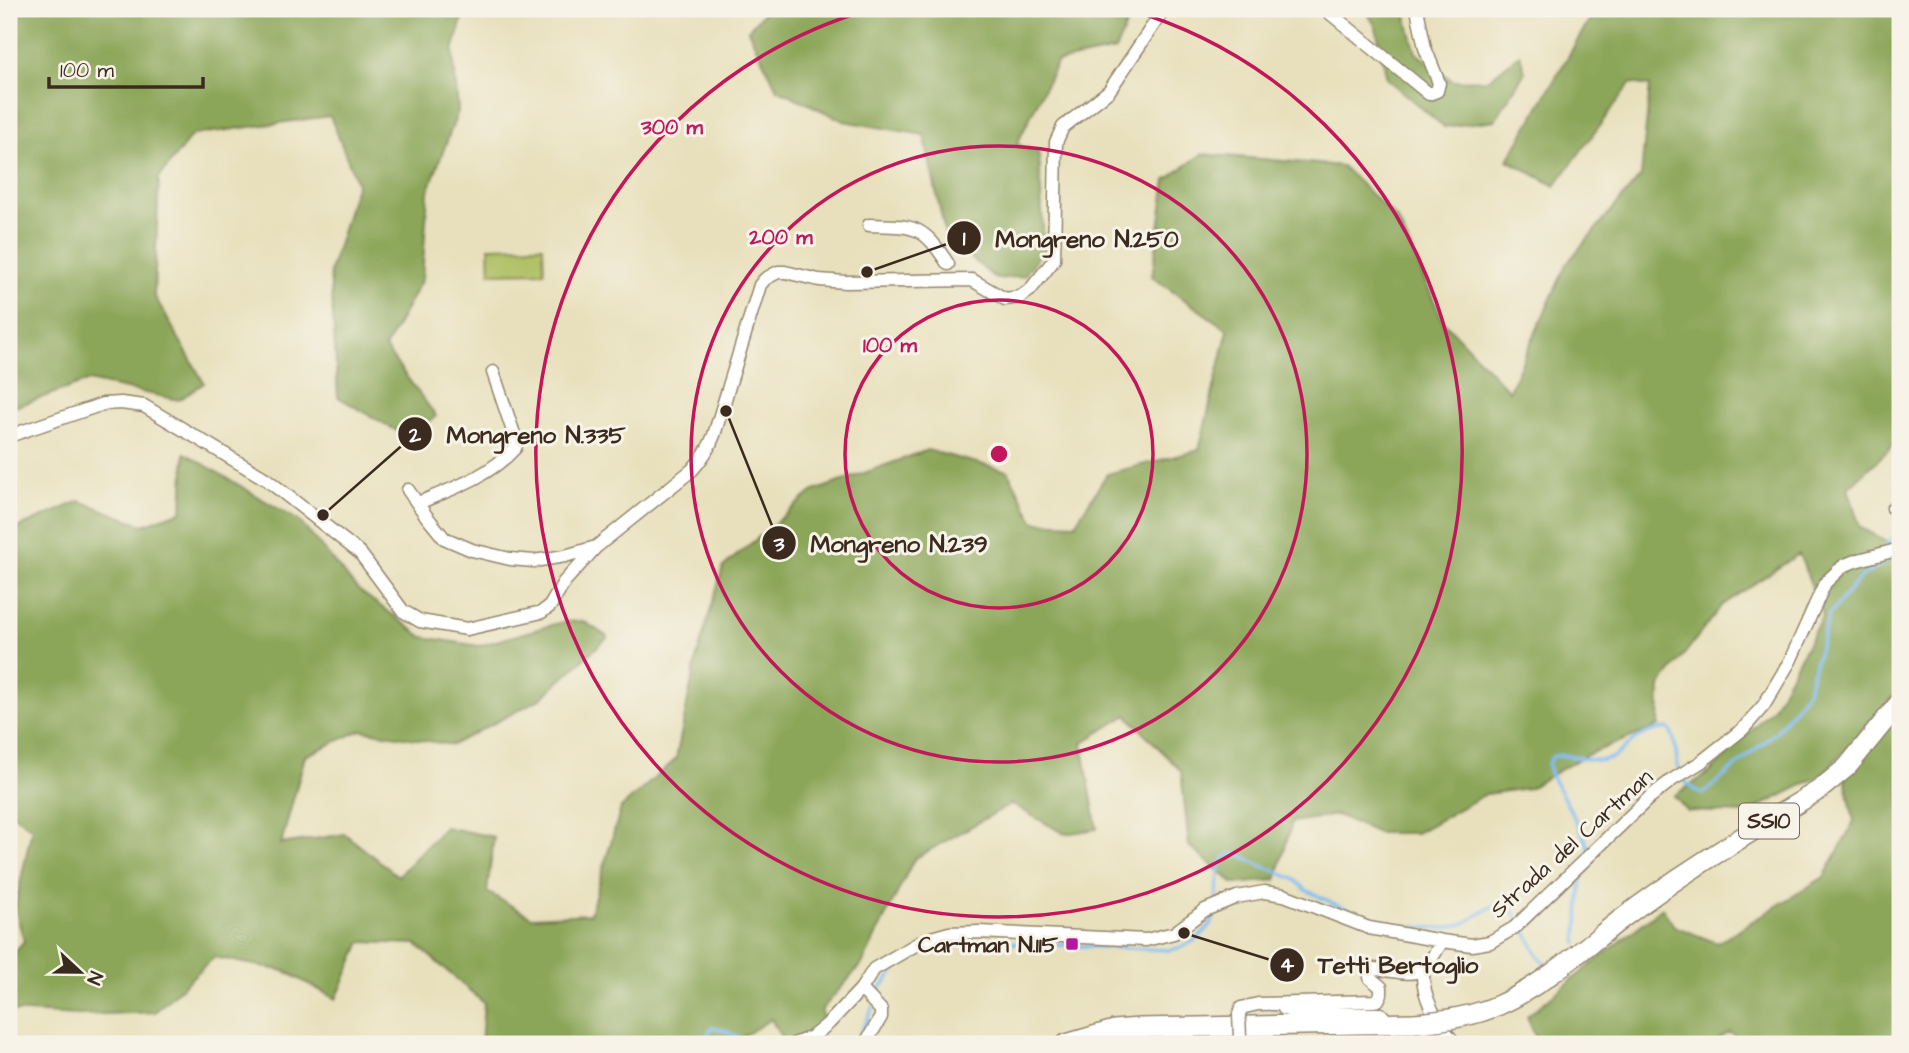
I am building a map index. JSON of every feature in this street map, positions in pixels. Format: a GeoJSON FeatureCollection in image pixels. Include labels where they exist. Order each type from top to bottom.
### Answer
{"type":"FeatureCollection","features":[{"type":"Feature","properties":{"kind":"main road","name":"SS10"},"geometry":{"type":"LineString","coordinates":[[1066,1044],[1114,1030],[1140,1028],[1390,1024],[1451,1020],[1498,1005],[1542,979],[1699,864],[1819,790],[1862,750],[1900,702]]}},
{"type":"Feature","properties":{"kind":"street"},"geometry":{"type":"LineString","coordinates":[[9,436],[103,404],[144,406],[266,479],[360,553],[403,611],[420,621],[467,629],[542,612],[550,606],[564,582],[596,547],[701,461],[710,447],[758,292],[765,279],[778,272],[785,272],[819,281],[972,280],[1005,299],[1020,297],[1030,290],[1054,260],[1056,142],[1063,127],[1108,91],[1164,9]]}},
{"type":"Feature","properties":{"kind":"street"},"geometry":{"type":"LineString","coordinates":[[1325,9],[1429,94],[1437,91],[1439,83],[1425,48],[1417,9]]}},
{"type":"Feature","properties":{"kind":"street"},"geometry":{"type":"LineString","coordinates":[[869,225],[914,228],[933,242],[961,280]]}},
{"type":"Feature","properties":{"kind":"street"},"geometry":{"type":"LineString","coordinates":[[418,503],[468,483],[515,448],[517,443],[493,372]]}},
{"type":"Feature","properties":{"kind":"street"},"geometry":{"type":"LineString","coordinates":[[408,490],[444,538],[472,550],[510,559],[534,561],[596,547]]}},
{"type":"Feature","properties":{"kind":"street","name":"Strada del Cartman"},"geometry":{"type":"LineString","coordinates":[[865,1044],[881,1017],[881,1010],[870,997],[874,969],[924,940],[949,933],[1146,940],[1174,933],[1205,910],[1237,897],[1264,892],[1284,895],[1369,928],[1472,945],[1490,942],[1514,928],[1650,797],[1743,729],[1764,705],[1790,661],[1825,583],[1843,566],[1900,549]]}},
{"type":"Feature","properties":{"kind":"street"},"geometry":{"type":"LineString","coordinates":[[1241,1041],[1241,1009],[1258,1004],[1373,1002],[1378,1000],[1381,991],[1381,987],[1370,978],[1374,969],[1414,974],[1423,969],[1442,941]]}},
{"type":"Feature","properties":{"kind":"street"},"geometry":{"type":"LineString","coordinates":[[1423,969],[1422,979],[1432,1010],[1455,1044]]}},
{"type":"Feature","properties":{"kind":"street","name":"Strada del Cartman"},"geometry":{"type":"LineString","coordinates":[[798,1042],[812,1037],[870,997]]}},
{"type":"Feature","properties":{"kind":"street"},"geometry":{"type":"LineString","coordinates":[[1258,1004],[1304,1014],[1381,1014],[1390,1024]]}},
{"type":"Feature","properties":{"kind":"green space"},"geometry":{"type":"Polygon","coordinates":[[[9,9],[465,9],[453,51],[458,111],[428,192],[422,279],[385,348],[436,416],[411,439],[338,397],[330,272],[357,183],[330,116],[192,135],[159,178],[154,295],[204,383],[179,400],[88,381],[9,409],[9,9]]]}},
{"type":"Feature","properties":{"kind":"green space"},"geometry":{"type":"Polygon","coordinates":[[[767,9],[1134,9],[1115,50],[1057,62],[1017,144],[1039,153],[1044,249],[1024,276],[996,279],[946,237],[924,135],[844,121],[777,89],[748,30],[767,9]]]}},
{"type":"Feature","properties":{"kind":"green space"},"geometry":{"type":"Polygon","coordinates":[[[1365,9],[1404,9],[1416,53],[1453,81],[1488,80],[1520,54],[1525,72],[1495,120],[1444,127],[1387,79],[1376,27],[1365,9]]]}},
{"type":"Feature","properties":{"kind":"green space"},"geometry":{"type":"Polygon","coordinates":[[[1577,9],[1900,9],[1900,439],[1848,488],[1860,527],[1900,550],[1900,689],[1822,775],[1747,813],[1687,811],[1674,796],[1710,772],[1773,708],[1823,615],[1799,554],[1722,605],[1660,686],[1659,726],[1584,756],[1529,788],[1486,794],[1416,833],[1378,833],[1337,815],[1292,822],[1276,880],[1234,884],[1189,846],[1181,771],[1127,715],[1082,743],[1097,829],[1065,834],[1011,804],[914,859],[862,964],[822,1009],[822,1044],[785,1044],[771,1019],[731,1044],[481,1044],[484,1003],[416,944],[361,942],[336,999],[285,971],[214,957],[155,1012],[79,1015],[9,1011],[9,959],[24,941],[15,908],[32,828],[9,812],[9,686],[14,680],[9,672],[9,529],[13,530],[80,501],[143,525],[182,511],[185,453],[299,521],[357,589],[423,637],[479,646],[562,622],[583,621],[608,637],[540,699],[452,745],[361,730],[305,756],[281,844],[345,834],[398,876],[445,827],[494,837],[487,892],[532,917],[590,914],[621,808],[676,759],[697,656],[723,567],[812,492],[927,450],[1008,471],[1034,522],[1075,524],[1107,474],[1199,450],[1228,330],[1152,277],[1166,180],[1202,154],[1342,166],[1398,220],[1443,321],[1509,391],[1567,263],[1641,176],[1650,86],[1631,83],[1555,186],[1508,160],[1591,17],[1577,9]]]}},
{"type":"Feature","properties":{"kind":"green space"},"geometry":{"type":"Polygon","coordinates":[[[543,246],[544,272],[490,273],[489,247],[543,246]]]}},
{"type":"Feature","properties":{"kind":"green space"},"geometry":{"type":"Polygon","coordinates":[[[1900,714],[1900,1044],[1747,1044],[1730,1032],[1715,1042],[1716,1044],[1538,1044],[1527,1016],[1662,908],[1674,926],[1717,943],[1824,877],[1854,822],[1845,777],[1900,714]]]}},
{"type":"Feature","properties":{"kind":"waterway"},"geometry":{"type":"LineString","coordinates":[[1590,851],[1550,773],[1548,765],[1552,757],[1608,759],[1644,735],[1668,728],[1674,741],[1681,775],[1691,787],[1703,794],[1776,732],[1807,692],[1829,615],[1860,578],[1885,562],[1886,546],[1894,536],[1900,535]]}},
{"type":"Feature","properties":{"kind":"waterway"},"geometry":{"type":"LineString","coordinates":[[1216,902],[1220,865],[1225,857],[1232,854],[1294,879],[1306,890],[1341,907],[1408,927],[1444,928],[1463,924],[1498,903],[1507,906],[1518,918]]}},
{"type":"Feature","properties":{"kind":"waterway"},"geometry":{"type":"LineString","coordinates":[[1577,944],[1582,875],[1593,858]]}},
{"type":"Feature","properties":{"kind":"waterway"},"geometry":{"type":"LineString","coordinates":[[876,1000],[880,989],[903,960],[936,946],[974,941],[1170,950],[1185,946],[1205,932],[1215,910]]}},
{"type":"Feature","properties":{"kind":"waterway"},"geometry":{"type":"LineString","coordinates":[[1522,924],[1538,956],[1547,965],[1550,964]]}},
{"type":"Feature","properties":{"kind":"waterway"},"geometry":{"type":"LineString","coordinates":[[847,1044],[859,1037],[873,1007]]}},
{"type":"Feature","properties":{"kind":"waterway"},"geometry":{"type":"LineString","coordinates":[[705,1044],[712,1027],[749,1041],[789,1039],[792,1044]]}},
{"type":"Feature","properties":{"kind":"place","name":"Mongreno N.250"},"geometry":{"type":"Point","coordinates":[867,272]}},
{"type":"Feature","properties":{"kind":"place","name":"Mongreno N.239"},"geometry":{"type":"Point","coordinates":[726,411]}},
{"type":"Feature","properties":{"kind":"place","name":"Mongreno N.335"},"geometry":{"type":"Point","coordinates":[323,515]}},
{"type":"Feature","properties":{"kind":"place","name":"Tetti Bertoglio"},"geometry":{"type":"Point","coordinates":[1184,933]}},
{"type":"Feature","properties":{"kind":"place","name":"Cartman N.115"},"geometry":{"type":"Point","coordinates":[1072,944]}}]}
